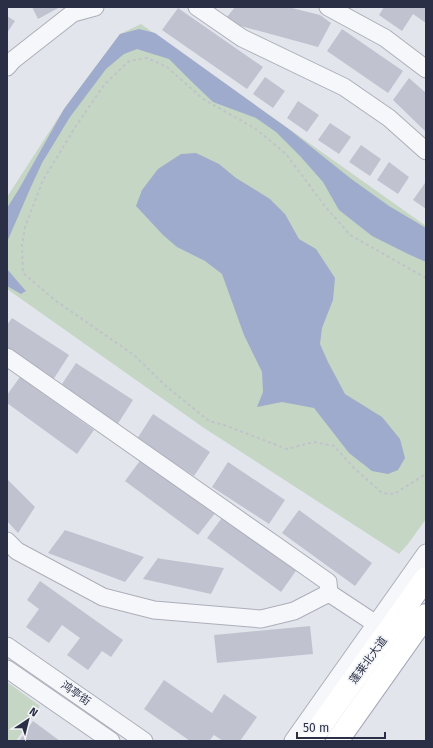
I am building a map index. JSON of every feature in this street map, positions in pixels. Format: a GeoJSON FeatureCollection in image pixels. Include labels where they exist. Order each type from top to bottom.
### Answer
{"type":"FeatureCollection","features":[{"type":"Feature","properties":{"kind":"main road","name":"蓬莱北大道"},"geometry":{"type":"LineString","coordinates":[[310,741],[426,578]]}},
{"type":"Feature","properties":{"kind":"main road","name":"蓬莱北大道"},"geometry":{"type":"LineString","coordinates":[[337,741],[426,615]]}},
{"type":"Feature","properties":{"kind":"street"},"geometry":{"type":"LineString","coordinates":[[7,67],[13,60],[73,13],[95,7]]}},
{"type":"Feature","properties":{"kind":"street"},"geometry":{"type":"LineString","coordinates":[[197,7],[242,38],[344,87],[389,118],[426,151]]}},
{"type":"Feature","properties":{"kind":"street"},"geometry":{"type":"LineString","coordinates":[[328,7],[385,38],[426,68]]}},
{"type":"Feature","properties":{"kind":"street"},"geometry":{"type":"LineString","coordinates":[[7,357],[328,582],[329,593]]}},
{"type":"Feature","properties":{"kind":"street"},"geometry":{"type":"LineString","coordinates":[[7,541],[17,551],[103,597],[154,610],[261,619],[294,612],[329,593]]}},
{"type":"Feature","properties":{"kind":"street"},"geometry":{"type":"LineString","coordinates":[[293,741],[426,553]]}},
{"type":"Feature","properties":{"kind":"street"},"geometry":{"type":"LineString","coordinates":[[329,593],[376,624]]}},
{"type":"Feature","properties":{"kind":"street","name":"鸿亭街"},"geometry":{"type":"LineString","coordinates":[[7,646],[144,741]]}},
{"type":"Feature","properties":{"kind":"street","name":"鸿亭街"},"geometry":{"type":"LineString","coordinates":[[7,669],[111,741]]}},
{"type":"Feature","properties":{"kind":"path"},"geometry":{"type":"LineString","coordinates":[[426,278],[350,235],[324,205],[286,154],[256,129],[203,98],[167,68],[147,58],[129,61],[104,85],[76,126],[43,180],[25,227],[22,245],[23,273],[56,301],[134,355],[168,387],[210,421],[287,449],[314,442],[334,446],[354,468],[382,493],[394,494],[426,474]]}},
{"type":"Feature","properties":{"kind":"green space"},"geometry":{"type":"Polygon","coordinates":[[[141,24],[426,226],[426,519],[399,554],[204,428],[7,289],[7,197],[64,109],[120,34],[141,24]]]}},
{"type":"Feature","properties":{"kind":"green space"},"geometry":{"type":"Polygon","coordinates":[[[7,682],[40,706],[16,741],[7,741],[7,682]]]}},
{"type":"Feature","properties":{"kind":"water"},"geometry":{"type":"Polygon","coordinates":[[[139,29],[155,33],[290,130],[350,178],[389,206],[426,228],[426,262],[372,236],[339,210],[323,182],[276,132],[256,118],[213,102],[169,59],[137,49],[124,54],[106,69],[70,117],[42,163],[7,242],[7,208],[64,109],[120,34],[139,29]]]}},
{"type":"Feature","properties":{"kind":"water"},"geometry":{"type":"Polygon","coordinates":[[[196,153],[219,164],[236,178],[270,199],[285,214],[299,239],[316,249],[335,278],[333,300],[322,328],[320,344],[345,394],[382,417],[400,439],[405,458],[398,470],[388,474],[372,471],[349,453],[314,408],[282,402],[257,407],[263,392],[262,372],[244,335],[222,274],[205,261],[177,247],[163,235],[136,206],[142,190],[158,169],[181,154],[196,153]]]}},
{"type":"Feature","properties":{"kind":"water"},"geometry":{"type":"Polygon","coordinates":[[[7,269],[26,291],[21,294],[7,286],[7,269]]]}},
{"type":"Feature","properties":{"kind":"building"},"geometry":{"type":"Polygon","coordinates":[[[32,7],[60,7],[38,19],[32,7]]]}},
{"type":"Feature","properties":{"kind":"building"},"geometry":{"type":"Polygon","coordinates":[[[235,7],[288,7],[320,15],[331,23],[318,47],[237,25],[227,17],[235,7]]]}},
{"type":"Feature","properties":{"kind":"building"},"geometry":{"type":"Polygon","coordinates":[[[384,7],[426,7],[426,23],[413,14],[402,31],[379,15],[384,7]]]}},
{"type":"Feature","properties":{"kind":"building"},"geometry":{"type":"Polygon","coordinates":[[[178,8],[263,67],[247,89],[162,30],[178,8]]]}},
{"type":"Feature","properties":{"kind":"building"},"geometry":{"type":"Polygon","coordinates":[[[7,16],[15,21],[7,33],[7,16]]]}},
{"type":"Feature","properties":{"kind":"building"},"geometry":{"type":"Polygon","coordinates":[[[342,29],[403,71],[388,93],[327,51],[342,29]]]}},
{"type":"Feature","properties":{"kind":"building"},"geometry":{"type":"Polygon","coordinates":[[[265,77],[285,91],[273,108],[253,94],[265,77]]]}},
{"type":"Feature","properties":{"kind":"building"},"geometry":{"type":"Polygon","coordinates":[[[409,78],[426,93],[426,132],[393,100],[409,78]]]}},
{"type":"Feature","properties":{"kind":"building"},"geometry":{"type":"Polygon","coordinates":[[[298,101],[319,115],[307,132],[287,118],[298,101]]]}},
{"type":"Feature","properties":{"kind":"building"},"geometry":{"type":"Polygon","coordinates":[[[330,123],[351,137],[339,154],[318,140],[330,123]]]}},
{"type":"Feature","properties":{"kind":"building"},"geometry":{"type":"Polygon","coordinates":[[[361,145],[381,159],[370,176],[349,162],[361,145]]]}},
{"type":"Feature","properties":{"kind":"building"},"geometry":{"type":"Polygon","coordinates":[[[389,162],[409,177],[398,194],[377,180],[389,162]]]}},
{"type":"Feature","properties":{"kind":"building"},"geometry":{"type":"Polygon","coordinates":[[[425,183],[426,184],[426,209],[413,200],[425,183]]]}},
{"type":"Feature","properties":{"kind":"building"},"geometry":{"type":"Polygon","coordinates":[[[12,318],[69,355],[53,380],[7,349],[7,325],[12,318]]]}},
{"type":"Feature","properties":{"kind":"building"},"geometry":{"type":"Polygon","coordinates":[[[76,363],[133,400],[117,425],[60,387],[76,363]]]}},
{"type":"Feature","properties":{"kind":"building"},"geometry":{"type":"Polygon","coordinates":[[[20,377],[94,430],[77,454],[7,403],[7,395],[20,377]]]}},
{"type":"Feature","properties":{"kind":"building"},"geometry":{"type":"Polygon","coordinates":[[[153,414],[210,452],[194,476],[137,439],[153,414]]]}},
{"type":"Feature","properties":{"kind":"building"},"geometry":{"type":"Polygon","coordinates":[[[142,458],[216,512],[198,535],[125,481],[142,458]]]}},
{"type":"Feature","properties":{"kind":"building"},"geometry":{"type":"Polygon","coordinates":[[[228,462],[285,500],[269,524],[212,487],[228,462]]]}},
{"type":"Feature","properties":{"kind":"building"},"geometry":{"type":"Polygon","coordinates":[[[7,479],[35,507],[18,533],[7,521],[7,479]]]}},
{"type":"Feature","properties":{"kind":"building"},"geometry":{"type":"Polygon","coordinates":[[[299,510],[372,563],[355,586],[282,533],[299,510]]]}},
{"type":"Feature","properties":{"kind":"building"},"geometry":{"type":"Polygon","coordinates":[[[224,515],[298,568],[281,592],[207,538],[224,515]]]}},
{"type":"Feature","properties":{"kind":"building"},"geometry":{"type":"Polygon","coordinates":[[[65,530],[144,557],[125,582],[48,553],[65,530]]]}},
{"type":"Feature","properties":{"kind":"building"},"geometry":{"type":"Polygon","coordinates":[[[158,558],[224,568],[211,594],[143,579],[158,558]]]}},
{"type":"Feature","properties":{"kind":"building"},"geometry":{"type":"Polygon","coordinates":[[[40,581],[123,640],[111,657],[102,651],[88,670],[67,655],[80,638],[62,625],[49,643],[26,627],[39,609],[27,600],[40,581]]]}},
{"type":"Feature","properties":{"kind":"building"},"geometry":{"type":"Polygon","coordinates":[[[310,626],[313,654],[217,663],[214,635],[310,626]]]}},
{"type":"Feature","properties":{"kind":"building"},"geometry":{"type":"Polygon","coordinates":[[[164,680],[212,713],[224,694],[257,717],[240,741],[223,741],[214,735],[209,741],[190,741],[144,709],[164,680]]]}},
{"type":"Feature","properties":{"kind":"building"},"geometry":{"type":"Polygon","coordinates":[[[33,721],[60,741],[19,741],[33,721]]]}}]}
